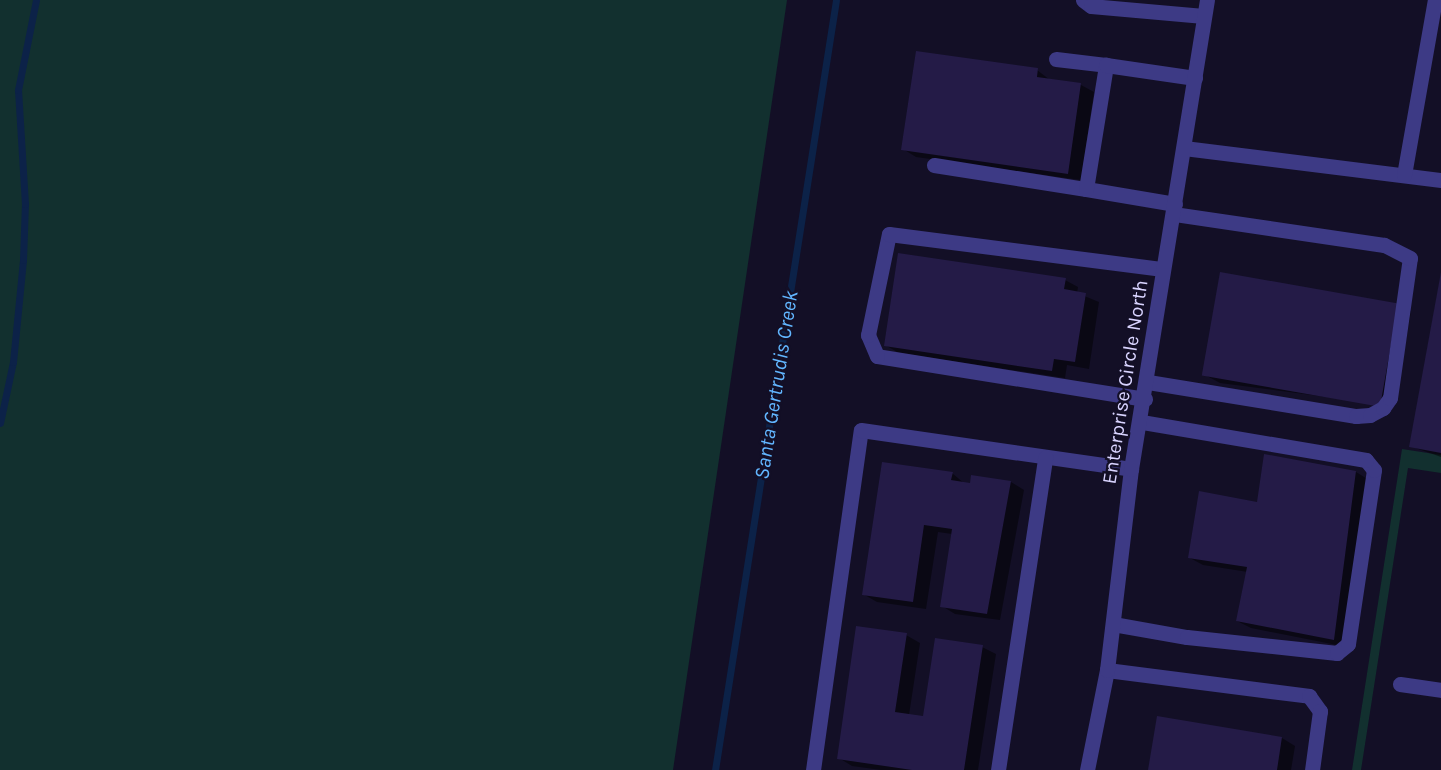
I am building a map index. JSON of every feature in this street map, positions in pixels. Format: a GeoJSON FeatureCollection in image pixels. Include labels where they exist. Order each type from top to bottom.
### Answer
{"type":"FeatureCollection","features":[{"type":"Feature","properties":{"kind":"street"},"geometry":{"type":"LineString","coordinates":[[1083,0],[1091,6],[1204,16]]}},
{"type":"Feature","properties":{"kind":"street","name":"Enterprise Circle North"},"geometry":{"type":"LineString","coordinates":[[1087,770],[1107,670],[1131,469],[1148,382],[1163,269],[1207,0]]}},
{"type":"Feature","properties":{"kind":"street"},"geometry":{"type":"LineString","coordinates":[[1404,175],[1435,0]]}},
{"type":"Feature","properties":{"kind":"street"},"geometry":{"type":"LineString","coordinates":[[1056,59],[1195,78]]}},
{"type":"Feature","properties":{"kind":"street"},"geometry":{"type":"LineString","coordinates":[[1086,189],[1106,65]]}},
{"type":"Feature","properties":{"kind":"street"},"geometry":{"type":"LineString","coordinates":[[1184,148],[1441,180]]}},
{"type":"Feature","properties":{"kind":"street"},"geometry":{"type":"LineString","coordinates":[[934,165],[1086,189],[1174,209],[1384,245],[1410,258],[1390,398],[1370,415],[1356,416],[1148,382]]}},
{"type":"Feature","properties":{"kind":"street"},"geometry":{"type":"LineString","coordinates":[[1145,399],[877,356],[868,335],[889,234],[1163,269]]}},
{"type":"Feature","properties":{"kind":"street"},"geometry":{"type":"LineString","coordinates":[[1113,624],[1187,637],[1337,653],[1348,644],[1374,470],[1366,460],[1141,422]]}},
{"type":"Feature","properties":{"kind":"street"},"geometry":{"type":"LineString","coordinates":[[813,770],[861,430],[1131,469]]}},
{"type":"Feature","properties":{"kind":"street"},"geometry":{"type":"LineString","coordinates":[[998,770],[1045,458]]}},
{"type":"Feature","properties":{"kind":"street"},"geometry":{"type":"LineString","coordinates":[[1107,670],[1309,696],[1320,711],[1312,770]]}},
{"type":"Feature","properties":{"kind":"street"},"geometry":{"type":"LineString","coordinates":[[1400,684],[1441,690]]}},
{"type":"Feature","properties":{"kind":"green space"},"geometry":{"type":"Polygon","coordinates":[[[0,0],[787,0],[673,770],[0,770],[0,0]]]}},
{"type":"Feature","properties":{"kind":"green space"},"geometry":{"type":"Polygon","coordinates":[[[1402,449],[1441,455],[1441,473],[1408,468],[1361,770],[1352,770],[1402,449]]]}},
{"type":"Feature","properties":{"kind":"building"},"geometry":{"type":"Polygon","coordinates":[[[916,51],[1038,68],[1037,77],[1081,83],[1068,174],[901,150],[916,51]]]}},
{"type":"Feature","properties":{"kind":"building"},"geometry":{"type":"Polygon","coordinates":[[[898,253],[1066,278],[1064,289],[1086,293],[1075,362],[1054,359],[1052,371],[884,346],[898,253]]]}},
{"type":"Feature","properties":{"kind":"building"},"geometry":{"type":"Polygon","coordinates":[[[1220,272],[1398,303],[1380,407],[1202,375],[1220,272]]]}},
{"type":"Feature","properties":{"kind":"building"},"geometry":{"type":"Polygon","coordinates":[[[1441,272],[1441,453],[1409,447],[1441,272]]]}},
{"type":"Feature","properties":{"kind":"building"},"geometry":{"type":"Polygon","coordinates":[[[1264,454],[1356,471],[1334,640],[1236,621],[1247,567],[1188,558],[1199,491],[1257,502],[1264,454]]]}},
{"type":"Feature","properties":{"kind":"building"},"geometry":{"type":"Polygon","coordinates":[[[882,462],[953,472],[951,480],[970,483],[971,475],[1011,481],[987,614],[940,607],[952,529],[924,525],[913,602],[862,595],[882,462]]]}},
{"type":"Feature","properties":{"kind":"building"},"geometry":{"type":"Polygon","coordinates":[[[856,626],[907,633],[895,712],[923,716],[935,638],[983,645],[964,770],[912,770],[837,759],[856,626]]]}},
{"type":"Feature","properties":{"kind":"building"},"geometry":{"type":"Polygon","coordinates":[[[1157,716],[1282,737],[1277,770],[1148,770],[1157,716]]]}},
{"type":"Feature","properties":{"kind":"waterway"},"geometry":{"type":"LineString","coordinates":[[0,423],[13,362],[23,260],[25,204],[18,90],[36,0]]}},
{"type":"Feature","properties":{"kind":"waterway","name":"Santa Gertrudis Creek"},"geometry":{"type":"LineString","coordinates":[[715,770],[836,0]]}}]}
